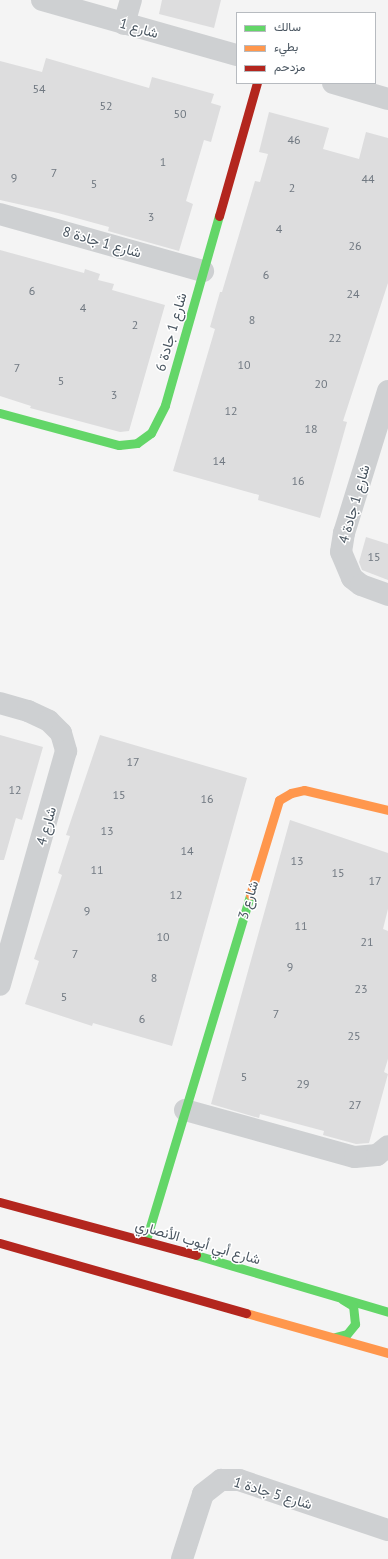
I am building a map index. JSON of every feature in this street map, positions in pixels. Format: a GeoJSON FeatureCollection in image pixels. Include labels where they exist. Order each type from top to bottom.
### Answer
{"type":"FeatureCollection","features":[{"type":"Feature","properties":{"kind":"street","name":"شارع 1"},"geometry":{"type":"LineString","coordinates":[[42,0],[236,55]]}},
{"type":"Feature","properties":{"kind":"street"},"geometry":{"type":"LineString","coordinates":[[124,24],[131,0]]}},
{"type":"Feature","properties":{"kind":"street","name":"شارع 1 جادة 6"},"geometry":{"type":"LineString","coordinates":[[0,413],[119,445],[133,444],[145,438],[161,417],[257,84]]}},
{"type":"Feature","properties":{"kind":"street"},"geometry":{"type":"LineString","coordinates":[[336,84],[388,99]]}},
{"type":"Feature","properties":{"kind":"street","name":"شارع 1 جادة 8"},"geometry":{"type":"LineString","coordinates":[[0,214],[204,271]]}},
{"type":"Feature","properties":{"kind":"street","name":"شارع 1 جادة 4"},"geometry":{"type":"LineString","coordinates":[[388,391],[344,533],[341,552],[352,578],[361,585],[388,595]]}},
{"type":"Feature","properties":{"kind":"street","name":"شارع 4"},"geometry":{"type":"LineString","coordinates":[[0,703],[28,711],[49,721],[61,733],[66,751],[0,985]]}},
{"type":"Feature","properties":{"kind":"street","name":"شارع 3"},"geometry":{"type":"LineString","coordinates":[[146,1240],[279,800],[291,792],[309,791],[388,810]]}},
{"type":"Feature","properties":{"kind":"street"},"geometry":{"type":"LineString","coordinates":[[185,1110],[355,1157],[377,1154],[388,1146]]}},
{"type":"Feature","properties":{"kind":"street","name":"شارع أبي أيوب الأنصاري"},"geometry":{"type":"LineString","coordinates":[[0,1202],[146,1240],[388,1312]]}},
{"type":"Feature","properties":{"kind":"street"},"geometry":{"type":"LineString","coordinates":[[0,1243],[388,1353]]}},
{"type":"Feature","properties":{"kind":"street"},"geometry":{"type":"LineString","coordinates":[[335,1337],[347,1334],[355,1324],[353,1306],[342,1299]]}},
{"type":"Feature","properties":{"kind":"street","name":"شارع 5 جادة 1"},"geometry":{"type":"LineString","coordinates":[[182,1559],[203,1494],[221,1480],[239,1480],[388,1530]]}},
{"type":"Feature","properties":{"kind":"building"},"geometry":{"type":"Polygon","coordinates":[[[162,0],[221,0],[214,28],[159,14],[162,0]]]}},
{"type":"Feature","properties":{"kind":"building"},"geometry":{"type":"Polygon","coordinates":[[[46,58],[149,88],[152,77],[214,94],[211,103],[221,106],[211,142],[204,140],[186,201],[193,204],[179,251],[108,231],[109,227],[58,213],[0,200],[0,61],[42,72],[46,58]]]}},
{"type":"Feature","properties":{"kind":"building"},"geometry":{"type":"Polygon","coordinates":[[[269,112],[329,128],[323,149],[359,159],[366,132],[388,138],[388,283],[343,421],[347,422],[320,518],[258,500],[259,495],[173,471],[215,329],[210,327],[220,292],[222,292],[255,181],[260,182],[268,154],[259,152],[269,112]]]}},
{"type":"Feature","properties":{"kind":"building"},"geometry":{"type":"Polygon","coordinates":[[[0,250],[84,273],[85,269],[100,274],[98,280],[114,284],[112,290],[165,305],[129,431],[120,432],[30,408],[31,406],[0,396],[0,250]]]}},
{"type":"Feature","properties":{"kind":"building"},"geometry":{"type":"Polygon","coordinates":[[[366,537],[388,544],[388,580],[362,570],[359,562],[366,537]]]}},
{"type":"Feature","properties":{"kind":"building"},"geometry":{"type":"Polygon","coordinates":[[[0,735],[43,747],[22,820],[16,818],[4,860],[0,860],[0,735]]]}},
{"type":"Feature","properties":{"kind":"building"},"geometry":{"type":"Polygon","coordinates":[[[100,735],[247,778],[172,1046],[93,1023],[92,1026],[25,1004],[39,961],[34,959],[62,875],[58,873],[70,836],[66,835],[100,735]]]}},
{"type":"Feature","properties":{"kind":"building"},"geometry":{"type":"Polygon","coordinates":[[[290,820],[388,853],[388,909],[383,929],[388,931],[388,1059],[384,1072],[388,1074],[369,1143],[356,1144],[323,1135],[324,1131],[260,1114],[259,1118],[211,1104],[290,820]]]}},
{"type":"Feature","properties":{"kind":"traffic: fast"},"geometry":{"type":"LineString","coordinates":[[0,413],[119,445],[137,443],[151,433],[165,405],[219,216]]}},
{"type":"Feature","properties":{"kind":"traffic: fast"},"geometry":{"type":"LineString","coordinates":[[146,1240],[250,895]]}},
{"type":"Feature","properties":{"kind":"traffic: fast"},"geometry":{"type":"LineString","coordinates":[[196,1255],[388,1312]]}},
{"type":"Feature","properties":{"kind":"traffic: fast"},"geometry":{"type":"LineString","coordinates":[[335,1337],[347,1334],[355,1324],[353,1306],[342,1299]]}},
{"type":"Feature","properties":{"kind":"traffic: slow"},"geometry":{"type":"LineString","coordinates":[[250,895],[279,800],[291,793],[304,790],[388,810]]}},
{"type":"Feature","properties":{"kind":"traffic: slow"},"geometry":{"type":"LineString","coordinates":[[246,1313],[388,1353]]}},
{"type":"Feature","properties":{"kind":"traffic: jam"},"geometry":{"type":"LineString","coordinates":[[219,216],[257,84]]}},
{"type":"Feature","properties":{"kind":"traffic: jam"},"geometry":{"type":"LineString","coordinates":[[0,1202],[196,1255]]}},
{"type":"Feature","properties":{"kind":"traffic: jam"},"geometry":{"type":"LineString","coordinates":[[0,1243],[246,1313]]}}]}
